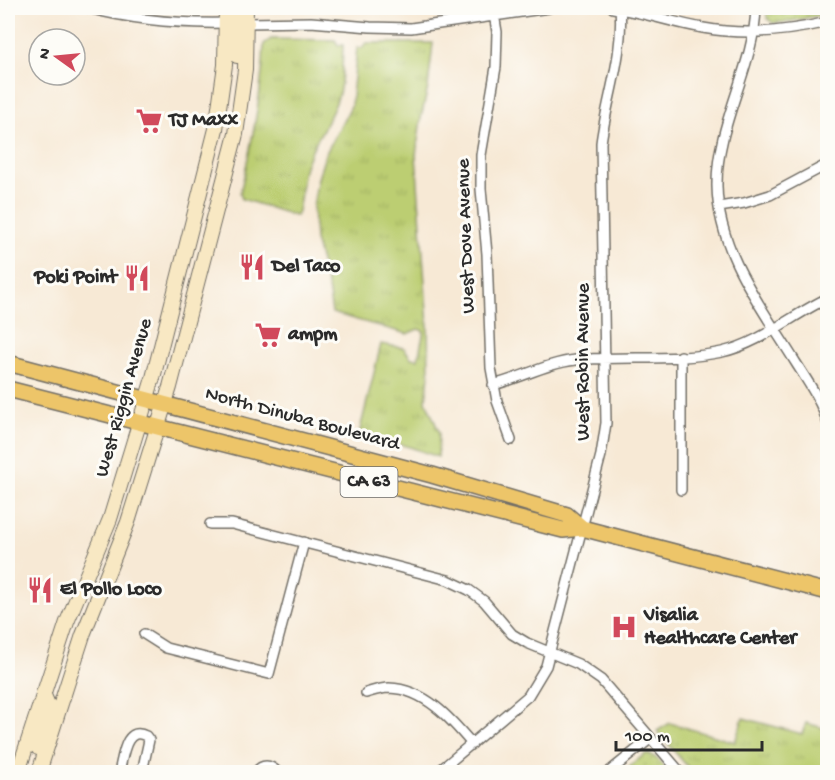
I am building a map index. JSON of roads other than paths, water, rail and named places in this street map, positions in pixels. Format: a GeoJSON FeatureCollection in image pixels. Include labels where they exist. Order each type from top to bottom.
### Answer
{"type":"FeatureCollection","features":[{"type":"Feature","properties":{"kind":"main road","name":"West Riggin Avenue"},"geometry":{"type":"LineString","coordinates":[[18,772],[67,622],[107,528],[147,400],[214,139],[223,94],[226,8]]}},
{"type":"Feature","properties":{"kind":"main road"},"geometry":{"type":"LineString","coordinates":[[236,8],[236,14],[240,20],[247,23]]}},
{"type":"Feature","properties":{"kind":"main road","name":"West Riggin Avenue"},"geometry":{"type":"LineString","coordinates":[[39,772],[73,664],[128,522],[165,405],[229,165],[243,91],[246,8]]}},
{"type":"Feature","properties":{"kind":"main road"},"geometry":{"type":"LineString","coordinates":[[226,23],[233,24],[237,30],[238,46],[229,165]]}},
{"type":"Feature","properties":{"kind":"main road","name":"North Dinuba Boulevard"},"geometry":{"type":"LineString","coordinates":[[8,363],[432,475],[567,515],[582,528]]}},
{"type":"Feature","properties":{"kind":"main road","name":"North Dinuba Boulevard"},"geometry":{"type":"LineString","coordinates":[[8,389],[563,530],[582,528],[828,592]]}},
{"type":"Feature","properties":{"kind":"main road"},"geometry":{"type":"LineString","coordinates":[[33,772],[33,764],[48,712],[48,703],[43,693]]}},
{"type":"Feature","properties":{"kind":"street"},"geometry":{"type":"LineString","coordinates":[[88,8],[151,20],[226,23]]}},
{"type":"Feature","properties":{"kind":"street"},"geometry":{"type":"LineString","coordinates":[[247,23],[311,22],[400,28],[494,11],[549,8]]}},
{"type":"Feature","properties":{"kind":"street"},"geometry":{"type":"LineString","coordinates":[[618,8],[702,28],[753,33],[782,31],[828,22]]}},
{"type":"Feature","properties":{"kind":"street","name":"West Robin Avenue"},"geometry":{"type":"LineString","coordinates":[[438,772],[528,696],[542,673],[550,652],[604,440],[606,423],[601,143],[619,59],[618,8]]}},
{"type":"Feature","properties":{"kind":"street"},"geometry":{"type":"LineString","coordinates":[[756,8],[753,33],[720,152],[717,186],[721,222],[735,262],[807,381],[828,424]]}},
{"type":"Feature","properties":{"kind":"street","name":"West Dove Avenue"},"geometry":{"type":"LineString","coordinates":[[494,11],[497,32],[496,67],[484,133],[480,172],[487,254],[489,353],[493,385],[511,440]]}},
{"type":"Feature","properties":{"kind":"street"},"geometry":{"type":"LineString","coordinates":[[719,207],[744,203],[770,195],[828,164]]}},
{"type":"Feature","properties":{"kind":"street"},"geometry":{"type":"LineString","coordinates":[[493,385],[559,363],[722,352],[751,342],[828,298]]}},
{"type":"Feature","properties":{"kind":"street"},"geometry":{"type":"LineString","coordinates":[[681,356],[681,490]]}},
{"type":"Feature","properties":{"kind":"street"},"geometry":{"type":"LineString","coordinates":[[210,524],[232,524],[304,542],[448,580],[470,590],[484,601],[512,634],[527,643],[578,664],[601,680],[680,772]]}},
{"type":"Feature","properties":{"kind":"street"},"geometry":{"type":"LineString","coordinates":[[144,634],[166,648],[269,674],[304,542]]}},
{"type":"Feature","properties":{"kind":"street"},"geometry":{"type":"LineString","coordinates":[[366,693],[387,688],[404,690],[421,698],[452,720],[472,744]]}},
{"type":"Feature","properties":{"kind":"street"},"geometry":{"type":"LineString","coordinates":[[119,772],[130,735],[141,733],[149,740],[142,772]]}},
{"type":"Feature","properties":{"kind":"street"},"geometry":{"type":"LineString","coordinates":[[609,772],[651,738]]}},
{"type":"Feature","properties":{"kind":"street"},"geometry":{"type":"LineString","coordinates":[[256,772],[266,766],[277,772]]}},
{"type":"Feature","properties":{"kind":"place","name":"TJ Maxx"},"geometry":{"type":"Point","coordinates":[149,121]}},
{"type":"Feature","properties":{"kind":"place","name":"Del Taco"},"geometry":{"type":"Point","coordinates":[252,267]}},
{"type":"Feature","properties":{"kind":"place","name":"Poki Point"},"geometry":{"type":"Point","coordinates":[137,278]}},
{"type":"Feature","properties":{"kind":"place","name":"ampm"},"geometry":{"type":"Point","coordinates":[268,335]}},
{"type":"Feature","properties":{"kind":"place","name":"El Pollo Loco"},"geometry":{"type":"Point","coordinates":[40,590]}},
{"type":"Feature","properties":{"kind":"place","name":"Visalia Healthcare Center"},"geometry":{"type":"Point","coordinates":[624,627]}}]}
